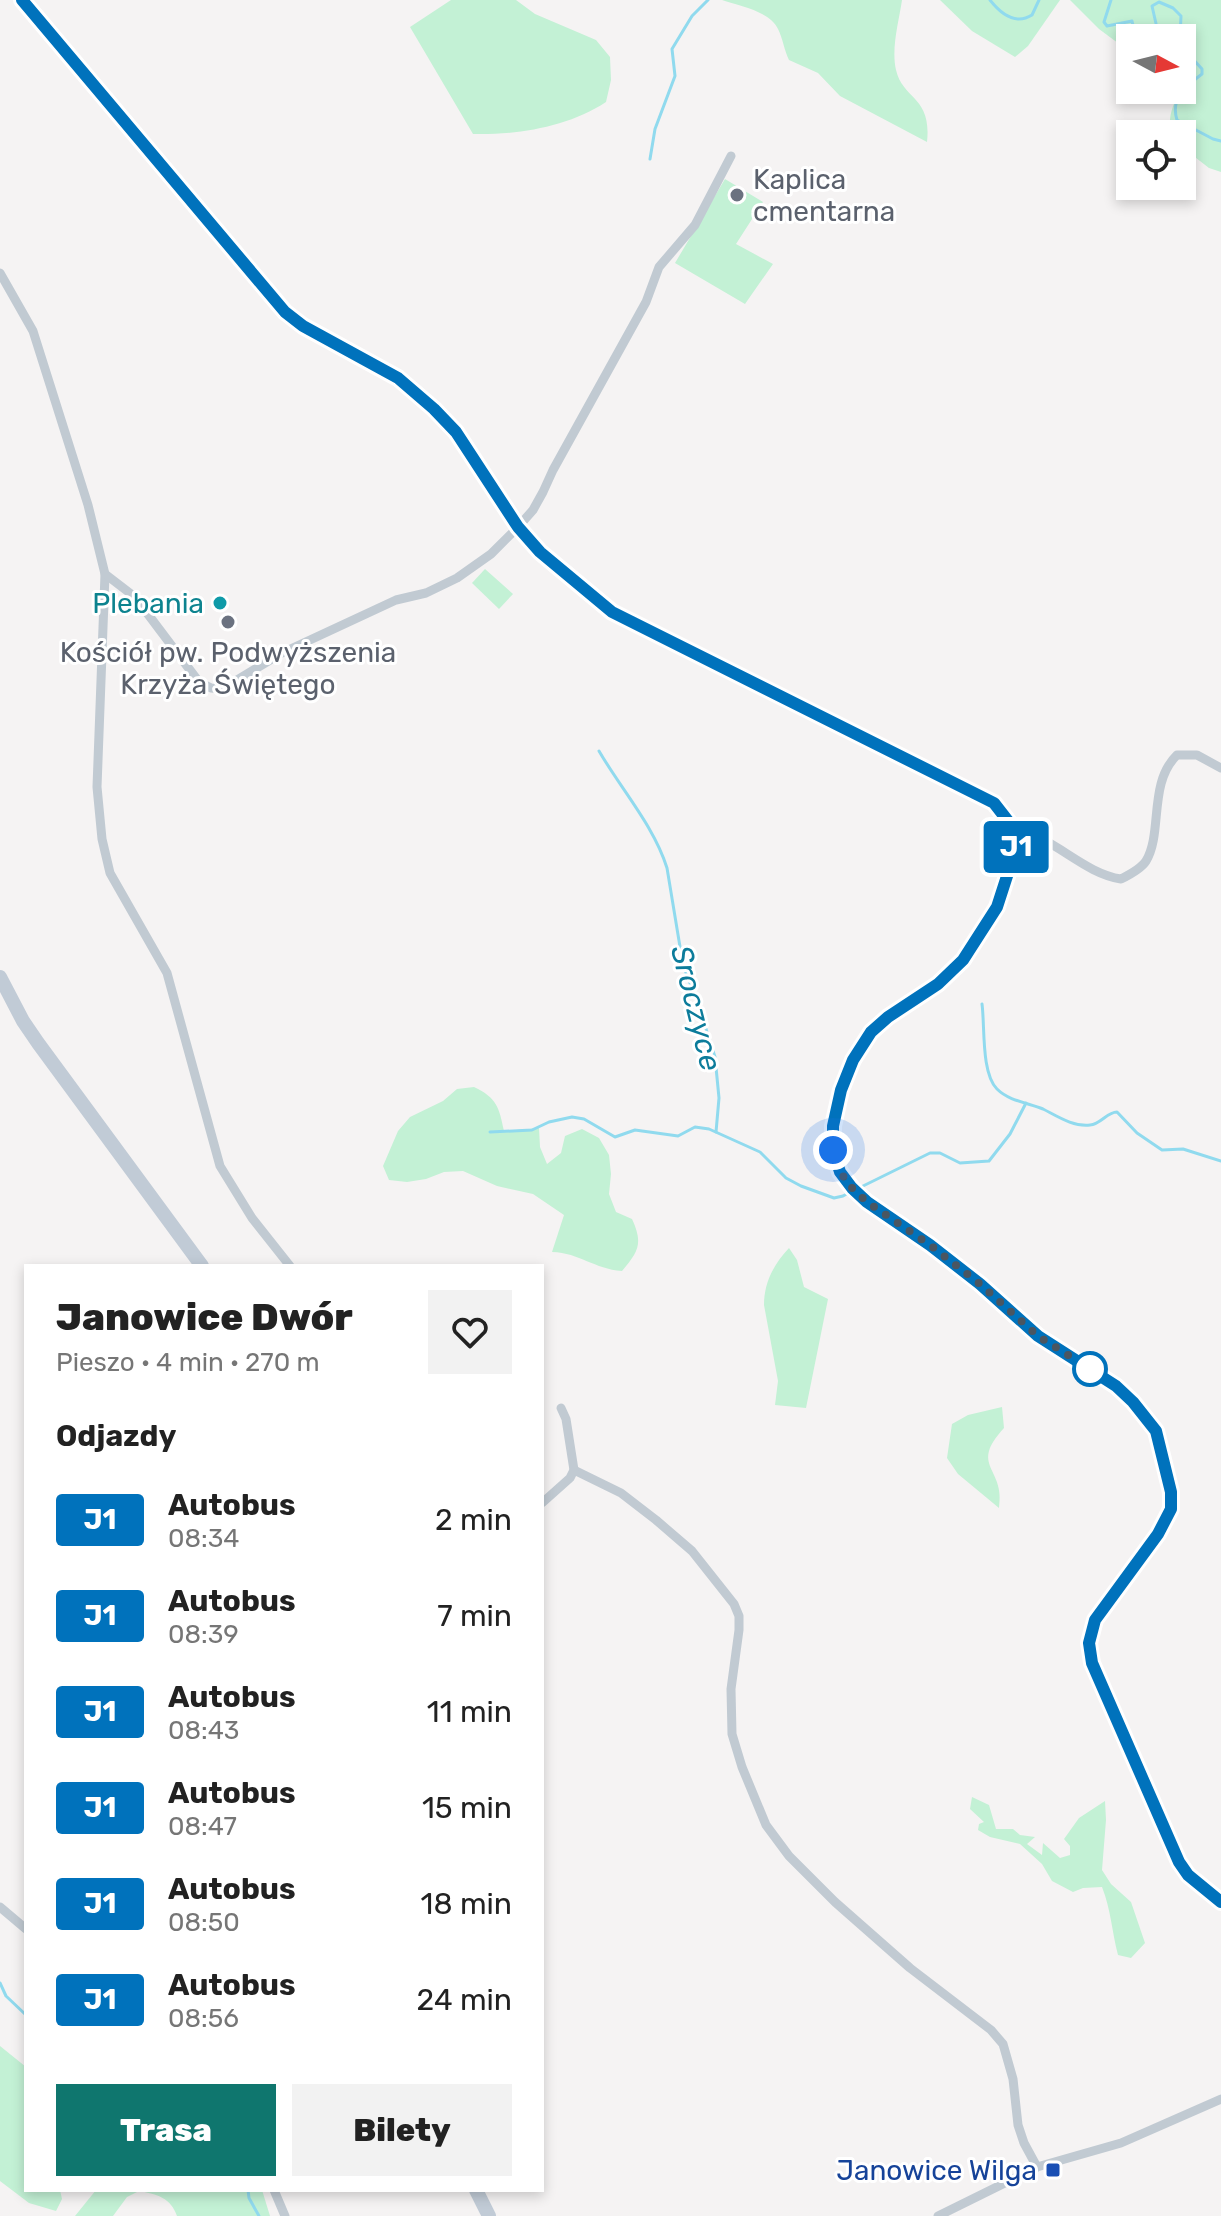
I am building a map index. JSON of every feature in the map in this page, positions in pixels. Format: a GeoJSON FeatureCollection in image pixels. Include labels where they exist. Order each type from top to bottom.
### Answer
{"type":"FeatureCollection","features":[{"type":"Feature","properties":{"kind":"street"},"geometry":{"type":"LineString","coordinates":[[22,0],[285,312],[303,326],[398,378],[434,409],[456,432],[518,527],[540,552],[612,612],[994,803],[1015,830],[1017,845],[997,907],[963,960],[938,984],[871,1032],[853,1060],[841,1090],[833,1126],[833,1150],[840,1172],[867,1202],[980,1284],[1038,1336],[1116,1386],[1156,1431],[1171,1492],[1171,1509],[1158,1534],[1095,1620],[1089,1643],[1092,1663],[1179,1862],[1188,1875],[1221,1902]]}},
{"type":"Feature","properties":{"kind":"street"},"geometry":{"type":"LineString","coordinates":[[105,574],[135,597],[199,682],[222,689],[282,653],[396,600],[426,593],[457,578],[491,554],[533,510],[646,302],[659,267],[695,225],[731,156]]}},
{"type":"Feature","properties":{"kind":"street"},"geometry":{"type":"LineString","coordinates":[[0,273],[33,331],[88,505],[105,574],[97,787],[102,839],[110,873],[167,973],[220,1166],[252,1218],[288,1264]]}},
{"type":"Feature","properties":{"kind":"street"},"geometry":{"type":"LineString","coordinates":[[0,291],[13,299]]}},
{"type":"Feature","properties":{"kind":"street"},"geometry":{"type":"LineString","coordinates":[[1015,830],[1029,832],[1098,872],[1121,879],[1146,862],[1159,795],[1169,763],[1177,755],[1197,755],[1221,768]]}},
{"type":"Feature","properties":{"kind":"street"},"geometry":{"type":"LineString","coordinates":[[0,977],[38,1043],[201,1264]]}},
{"type":"Feature","properties":{"kind":"street"},"geometry":{"type":"LineString","coordinates":[[544,1501],[570,1478],[574,1470],[566,1419],[561,1408]]}},
{"type":"Feature","properties":{"kind":"street"},"geometry":{"type":"LineString","coordinates":[[574,1470],[621,1493],[656,1520],[692,1551],[734,1604],[739,1616],[739,1630],[731,1689],[732,1734],[766,1825],[789,1856],[835,1902],[910,1968],[991,2030],[1003,2044],[1013,2079],[1018,2125],[1037,2167]]}},
{"type":"Feature","properties":{"kind":"street"},"geometry":{"type":"LineString","coordinates":[[0,1907],[24,1927]]}},
{"type":"Feature","properties":{"kind":"street"},"geometry":{"type":"LineString","coordinates":[[938,2216],[1037,2167],[1121,2143],[1221,2099]]}},
{"type":"Feature","properties":{"kind":"street"},"geometry":{"type":"LineString","coordinates":[[275,2192],[285,2216]]}},
{"type":"Feature","properties":{"kind":"street"},"geometry":{"type":"LineString","coordinates":[[477,2192],[489,2216]]}},
{"type":"Feature","properties":{"kind":"green space"},"geometry":{"type":"Polygon","coordinates":[[[451,0],[516,0],[535,14],[596,40],[610,57],[611,80],[606,102],[576,118],[542,128],[473,134],[410,27],[451,0]]]}},
{"type":"Feature","properties":{"kind":"green space"},"geometry":{"type":"Polygon","coordinates":[[[722,0],[902,0],[895,44],[896,70],[925,116],[927,142],[840,96],[818,73],[789,60],[778,29],[768,18],[722,0]]]}},
{"type":"Feature","properties":{"kind":"green space"},"geometry":{"type":"Polygon","coordinates":[[[940,0],[1060,0],[1028,46],[1015,57],[972,31],[940,0]]]}},
{"type":"Feature","properties":{"kind":"green space"},"geometry":{"type":"Polygon","coordinates":[[[1070,0],[1221,0],[1221,172],[1209,168],[1196,158],[1196,120],[1170,120],[1174,104],[1196,104],[1196,24],[1116,24],[1116,42],[1070,0]]]}},
{"type":"Feature","properties":{"kind":"green space"},"geometry":{"type":"Polygon","coordinates":[[[725,179],[763,202],[736,244],[773,264],[745,304],[675,263],[725,179]]]}},
{"type":"Feature","properties":{"kind":"green space"},"geometry":{"type":"Polygon","coordinates":[[[485,569],[513,594],[499,609],[472,583],[485,569]]]}},
{"type":"Feature","properties":{"kind":"green space"},"geometry":{"type":"Polygon","coordinates":[[[474,1087],[496,1104],[504,1131],[539,1128],[540,1147],[547,1164],[561,1153],[565,1136],[582,1129],[599,1138],[609,1155],[609,1194],[616,1212],[632,1219],[637,1234],[636,1252],[622,1271],[552,1252],[564,1215],[533,1194],[497,1186],[463,1171],[444,1172],[407,1182],[389,1180],[383,1166],[398,1131],[410,1117],[443,1101],[457,1089],[474,1087]]]}},
{"type":"Feature","properties":{"kind":"green space"},"geometry":{"type":"Polygon","coordinates":[[[789,1248],[797,1260],[804,1287],[828,1299],[806,1408],[775,1405],[778,1381],[764,1305],[771,1274],[789,1248]]]}},
{"type":"Feature","properties":{"kind":"green space"},"geometry":{"type":"Polygon","coordinates":[[[1002,1407],[1004,1428],[989,1451],[988,1460],[998,1484],[999,1508],[958,1474],[947,1458],[952,1424],[968,1415],[1002,1407]]]}},
{"type":"Feature","properties":{"kind":"green space"},"geometry":{"type":"Polygon","coordinates":[[[972,1797],[989,1805],[996,1829],[1013,1829],[1020,1835],[1035,1837],[1027,1844],[1042,1855],[1043,1843],[1060,1858],[1070,1855],[1070,1846],[1064,1839],[1079,1818],[1105,1801],[1102,1870],[1111,1884],[1131,1902],[1145,1943],[1131,1958],[1118,1955],[1102,1887],[1073,1892],[1052,1881],[1042,1864],[1020,1844],[990,1837],[978,1830],[979,1824],[984,1822],[970,1809],[972,1797]]]}},
{"type":"Feature","properties":{"kind":"green space"},"geometry":{"type":"Polygon","coordinates":[[[0,2046],[24,2065],[24,2192],[60,2192],[62,2199],[56,2211],[29,2203],[0,2181],[0,2046]]]}},
{"type":"Feature","properties":{"kind":"green space"},"geometry":{"type":"Polygon","coordinates":[[[94,2192],[137,2192],[127,2197],[113,2216],[75,2216],[94,2192]]]}},
{"type":"Feature","properties":{"kind":"green space"},"geometry":{"type":"Polygon","coordinates":[[[143,2192],[263,2192],[270,2216],[177,2216],[171,2205],[143,2192]]]}},
{"type":"Feature","properties":{"kind":"waterway"},"geometry":{"type":"LineString","coordinates":[[650,159],[655,129],[675,76],[672,49],[692,16],[708,0]]}},
{"type":"Feature","properties":{"kind":"waterway"},"geometry":{"type":"LineString","coordinates":[[990,0],[1004,14],[1020,19],[1032,15],[1039,0]]}},
{"type":"Feature","properties":{"kind":"waterway"},"geometry":{"type":"LineString","coordinates":[[1111,0],[1104,22],[1107,26],[1116,24]]}},
{"type":"Feature","properties":{"kind":"waterway"},"geometry":{"type":"LineString","coordinates":[[1156,24],[1152,6],[1159,2],[1173,8],[1181,16],[1181,24]]}},
{"type":"Feature","properties":{"kind":"waterway"},"geometry":{"type":"LineString","coordinates":[[1117,24],[1132,21],[1133,24]]}},
{"type":"Feature","properties":{"kind":"waterway"},"geometry":{"type":"LineString","coordinates":[[1196,62],[1202,69],[1202,74],[1196,79]]}},
{"type":"Feature","properties":{"kind":"waterway"},"geometry":{"type":"LineString","coordinates":[[1176,104],[1177,120],[1221,141]]}},
{"type":"Feature","properties":{"kind":"waterway","name":"Sroczyce"},"geometry":{"type":"LineString","coordinates":[[599,751],[646,823],[667,868],[683,965],[715,1057],[719,1098],[716,1132]]}},
{"type":"Feature","properties":{"kind":"waterway","name":"Sroczyce"},"geometry":{"type":"LineString","coordinates":[[982,1004],[988,1072],[1002,1093],[1077,1124],[1094,1124],[1117,1112],[1137,1133],[1162,1150],[1183,1149],[1221,1161]]}},
{"type":"Feature","properties":{"kind":"waterway","name":"Sroczyce"},"geometry":{"type":"LineString","coordinates":[[861,1187],[930,1153],[940,1153],[960,1163],[989,1161],[1010,1134],[1026,1103]]}},
{"type":"Feature","properties":{"kind":"waterway"},"geometry":{"type":"LineString","coordinates":[[490,1132],[532,1130],[572,1117],[584,1119],[615,1137],[635,1130],[678,1136],[695,1127],[709,1129],[760,1152],[786,1178],[801,1186],[834,1198],[850,1192]]}},
{"type":"Feature","properties":{"kind":"waterway"},"geometry":{"type":"LineString","coordinates":[[0,1983],[6,1996],[24,2013]]}},
{"type":"Feature","properties":{"kind":"waterway"},"geometry":{"type":"LineString","coordinates":[[248,2192],[259,2216]]}},
{"type":"Feature","properties":{"kind":"bus line","name":"J1"},"geometry":{"type":"LineString","coordinates":[[22,0],[285,312],[303,326],[398,378],[434,409],[456,432],[518,527],[540,552],[612,612],[994,803],[1015,830],[1017,845],[997,907],[963,960],[938,984],[871,1032],[853,1060],[841,1090],[833,1126],[833,1150],[840,1172],[867,1202],[980,1284],[1038,1336],[1116,1386],[1156,1431],[1171,1492],[1171,1509],[1158,1534],[1095,1620],[1089,1643],[1092,1663],[1179,1862],[1188,1875],[1221,1902]]}},
{"type":"Feature","properties":{"kind":"place","name":"Kaplica cmentarna"},"geometry":{"type":"Point","coordinates":[737,195]}},
{"type":"Feature","properties":{"kind":"place","name":"Plebania"},"geometry":{"type":"Point","coordinates":[220,603]}},
{"type":"Feature","properties":{"kind":"place","name":"Kościół pw. Podwyższenia Krzyża Świętego"},"geometry":{"type":"Point","coordinates":[228,622]}},
{"type":"Feature","properties":{"kind":"place","name":"Janowice Wilga"},"geometry":{"type":"Point","coordinates":[1053,2170]}},
{"type":"Feature","properties":{"kind":"route"},"geometry":{"type":"LineString","coordinates":[[833,1150],[840,1172],[867,1202],[980,1284],[1038,1336],[1090,1369]]}}]}
